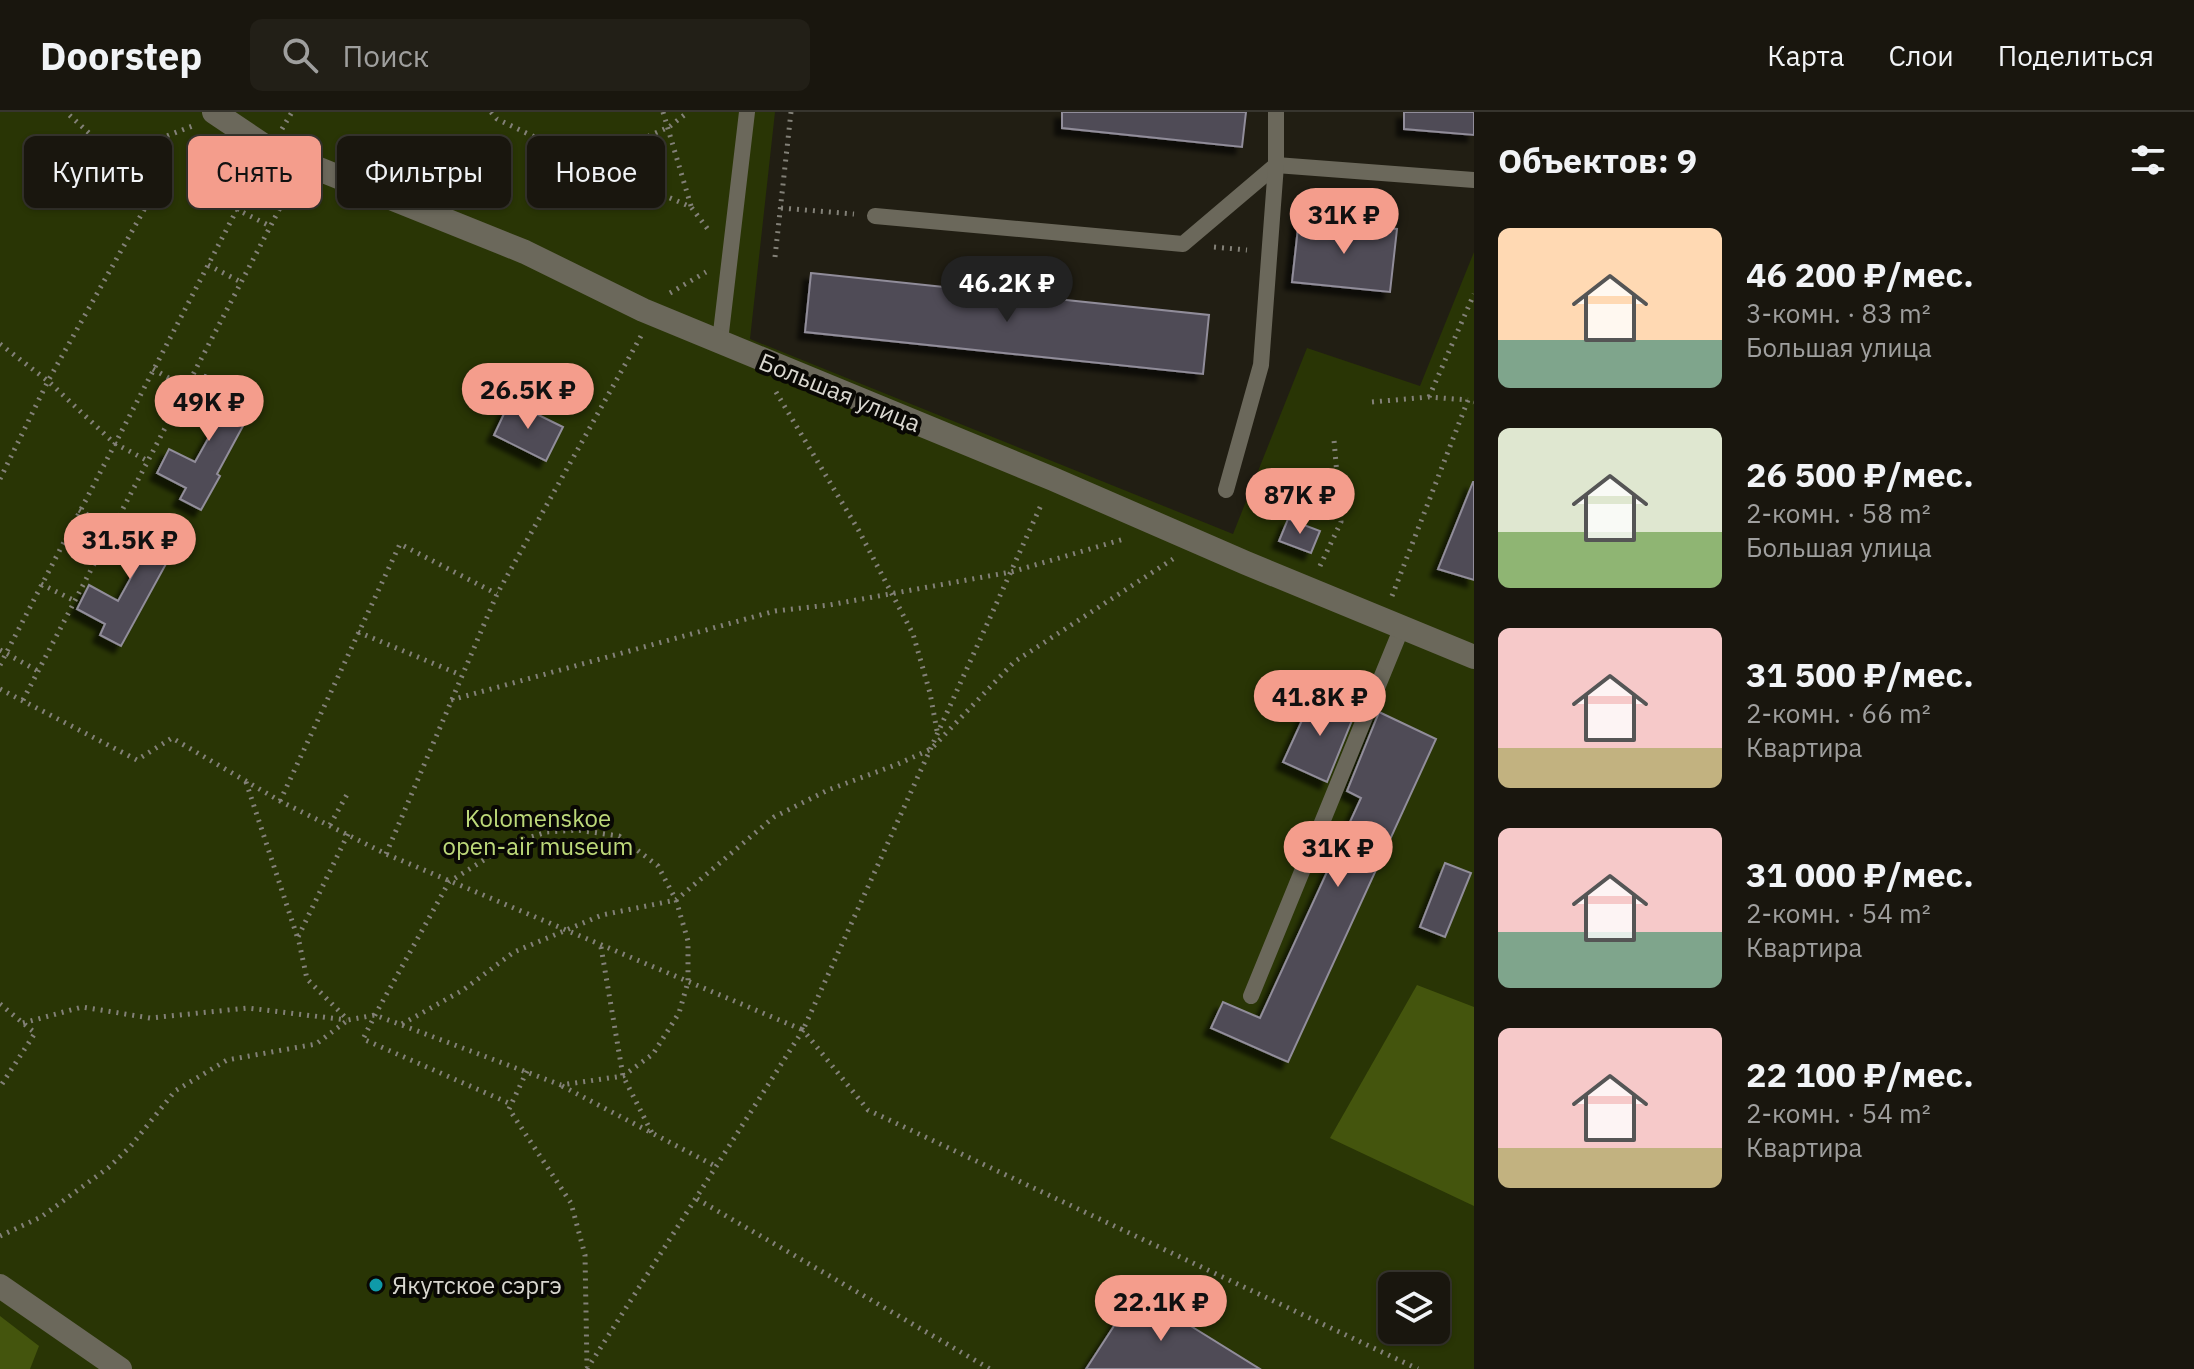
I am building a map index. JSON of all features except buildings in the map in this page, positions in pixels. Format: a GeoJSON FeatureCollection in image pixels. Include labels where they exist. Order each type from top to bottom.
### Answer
{"type":"FeatureCollection","features":[{"type":"Feature","properties":{"kind":"street","name":"Большая улица"},"geometry":{"type":"LineString","coordinates":[[216,114],[249,136]]}},
{"type":"Feature","properties":{"kind":"street","name":"Большая улица"},"geometry":{"type":"LineString","coordinates":[[321,170],[525,252],[648,312],[1474,657]]}},
{"type":"Feature","properties":{"kind":"street"},"geometry":{"type":"LineString","coordinates":[[0,1286],[120,1369]]}},
{"type":"Feature","properties":{"kind":"lane"},"geometry":{"type":"LineString","coordinates":[[720,341],[747,112]]}},
{"type":"Feature","properties":{"kind":"lane"},"geometry":{"type":"LineString","coordinates":[[1226,490],[1261,365],[1276,165],[1276,112]]}},
{"type":"Feature","properties":{"kind":"lane"},"geometry":{"type":"LineString","coordinates":[[875,216],[1183,244],[1276,165],[1474,180]]}},
{"type":"Feature","properties":{"kind":"lane"},"geometry":{"type":"LineString","coordinates":[[1251,996],[1394,624]]}},
{"type":"Feature","properties":{"kind":"path"},"geometry":{"type":"LineString","coordinates":[[66,112],[92,136]]}},
{"type":"Feature","properties":{"kind":"path"},"geometry":{"type":"LineString","coordinates":[[491,112],[497,119],[533,136]]}},
{"type":"Feature","properties":{"kind":"path"},"geometry":{"type":"LineString","coordinates":[[386,854],[497,594],[648,312],[728,258],[691,207],[663,112]]}},
{"type":"Feature","properties":{"kind":"path"},"geometry":{"type":"LineString","coordinates":[[649,136],[669,127],[688,112]]}},
{"type":"Feature","properties":{"kind":"path"},"geometry":{"type":"LineString","coordinates":[[775,257],[791,112]]}},
{"type":"Feature","properties":{"kind":"path"},"geometry":{"type":"LineString","coordinates":[[164,136],[216,114]]}},
{"type":"Feature","properties":{"kind":"path"},"geometry":{"type":"LineString","coordinates":[[665,196],[691,207]]}},
{"type":"Feature","properties":{"kind":"path"},"geometry":{"type":"LineString","coordinates":[[0,479],[48,381],[145,208]]}},
{"type":"Feature","properties":{"kind":"path"},"geometry":{"type":"LineString","coordinates":[[23,700],[280,208]]}},
{"type":"Feature","properties":{"kind":"path"},"geometry":{"type":"LineString","coordinates":[[781,208],[875,216]]}},
{"type":"Feature","properties":{"kind":"path"},"geometry":{"type":"LineString","coordinates":[[0,665],[2,653],[236,209],[270,226]]}},
{"type":"Feature","properties":{"kind":"path"},"geometry":{"type":"LineString","coordinates":[[1183,244],[1268,252]]}},
{"type":"Feature","properties":{"kind":"path"},"geometry":{"type":"LineString","coordinates":[[208,265],[241,282]]}},
{"type":"Feature","properties":{"kind":"path"},"geometry":{"type":"LineString","coordinates":[[1429,397],[1474,294]]}},
{"type":"Feature","properties":{"kind":"path"},"geometry":{"type":"LineString","coordinates":[[0,344],[48,381],[114,443],[148,461]]}},
{"type":"Feature","properties":{"kind":"path"},"geometry":{"type":"LineString","coordinates":[[153,369],[186,388]]}},
{"type":"Feature","properties":{"kind":"path"},"geometry":{"type":"LineString","coordinates":[[775,391],[859,531],[913,634],[938,734]]}},
{"type":"Feature","properties":{"kind":"path"},"geometry":{"type":"LineString","coordinates":[[1372,402],[1429,397],[1471,401],[1395,583],[1394,624]]}},
{"type":"Feature","properties":{"kind":"path"},"geometry":{"type":"LineString","coordinates":[[1310,589],[1341,522],[1334,440]]}},
{"type":"Feature","properties":{"kind":"path"},"geometry":{"type":"LineString","coordinates":[[587,1369],[803,1030],[1053,479]]}},
{"type":"Feature","properties":{"kind":"path"},"geometry":{"type":"LineString","coordinates":[[79,510],[112,529]]}},
{"type":"Feature","properties":{"kind":"path"},"geometry":{"type":"LineString","coordinates":[[451,700],[775,611],[829,605],[1011,572],[1163,526]]}},
{"type":"Feature","properties":{"kind":"path"},"geometry":{"type":"LineString","coordinates":[[401,1024],[463,990],[514,952],[602,915],[676,900],[774,817],[828,790],[931,749],[1014,662],[1199,543]]}},
{"type":"Feature","properties":{"kind":"path"},"geometry":{"type":"LineString","coordinates":[[280,801],[400,544],[497,594]]}},
{"type":"Feature","properties":{"kind":"path"},"geometry":{"type":"LineString","coordinates":[[41,584],[75,601]]}},
{"type":"Feature","properties":{"kind":"path"},"geometry":{"type":"LineString","coordinates":[[358,632],[461,675]]}},
{"type":"Feature","properties":{"kind":"path"},"geometry":{"type":"LineString","coordinates":[[2,653],[38,671]]}},
{"type":"Feature","properties":{"kind":"path"},"geometry":{"type":"LineString","coordinates":[[0,689],[137,760],[172,738],[280,801],[386,854],[803,1030],[868,1110],[1418,1369]]}},
{"type":"Feature","properties":{"kind":"path"},"geometry":{"type":"LineString","coordinates":[[245,781],[298,937],[307,979],[348,1020]]}},
{"type":"Feature","properties":{"kind":"path"},"geometry":{"type":"LineString","coordinates":[[329,825],[349,791]]}},
{"type":"Feature","properties":{"kind":"path"},"geometry":{"type":"LineString","coordinates":[[511,1104],[363,1039],[449,882],[511,843],[547,832],[577,830],[619,836],[658,866],[676,900],[688,941],[688,982],[679,1013],[653,1054],[623,1076],[561,1085]]}},
{"type":"Feature","properties":{"kind":"path"},"geometry":{"type":"LineString","coordinates":[[298,937],[348,834]]}},
{"type":"Feature","properties":{"kind":"path"},"geometry":{"type":"LineString","coordinates":[[601,946],[623,1076],[652,1133]]}},
{"type":"Feature","properties":{"kind":"path"},"geometry":{"type":"LineString","coordinates":[[0,1004],[35,1033],[0,1087]]}},
{"type":"Feature","properties":{"kind":"path"},"geometry":{"type":"LineString","coordinates":[[23,1023],[82,1007],[150,1018],[248,1008],[348,1020],[375,1015],[561,1085],[717,1167]]}},
{"type":"Feature","properties":{"kind":"path"},"geometry":{"type":"LineString","coordinates":[[0,1236],[41,1217],[108,1168],[130,1147],[175,1091],[227,1060],[316,1044],[348,1020]]}},
{"type":"Feature","properties":{"kind":"path"},"geometry":{"type":"LineString","coordinates":[[527,1071],[509,1109],[571,1203],[585,1255],[587,1369]]}},
{"type":"Feature","properties":{"kind":"path"},"geometry":{"type":"LineString","coordinates":[[697,1199],[990,1369]]}},
{"type":"Feature","properties":{"kind":"green space","name":"Kolomenskoe open-air museum"},"geometry":{"type":"Polygon","coordinates":[[[0,112],[775,112],[750,339],[1233,534],[1307,348],[1420,386],[1474,252],[1474,1369],[0,1369],[0,112]]]}},
{"type":"Feature","properties":{"kind":"green space"},"geometry":{"type":"Polygon","coordinates":[[[1417,985],[1474,1007],[1474,1206],[1330,1138],[1417,985]]]}},
{"type":"Feature","properties":{"kind":"green space"},"geometry":{"type":"Polygon","coordinates":[[[0,1316],[39,1346],[30,1369],[0,1369],[0,1316]]]}},
{"type":"Feature","properties":{"kind":"place","name":"Якутское сэргэ"},"geometry":{"type":"Point","coordinates":[376,1285]}}]}
